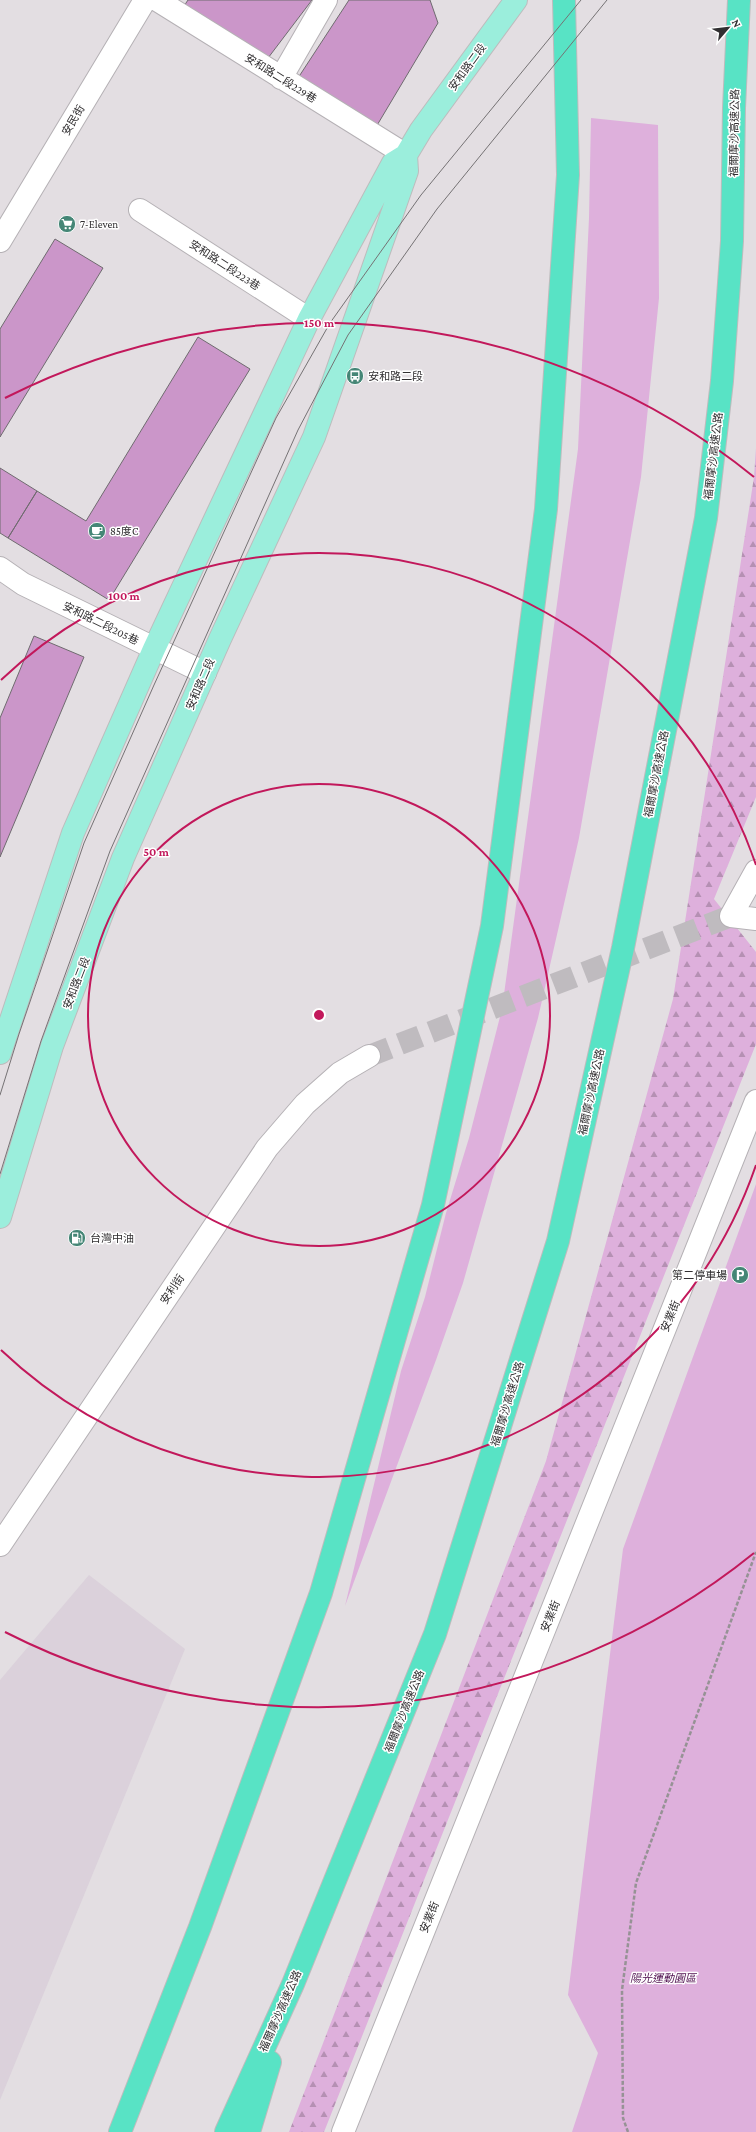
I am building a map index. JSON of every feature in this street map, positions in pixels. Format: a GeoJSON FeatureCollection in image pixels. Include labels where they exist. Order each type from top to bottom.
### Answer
{"type":"FeatureCollection","features":[{"type":"Feature","properties":{"kind":"highway"},"geometry":{"type":"LineString","coordinates":[[120,2132],[200,1927],[321,1593],[433,1205],[492,926],[546,509],[568,175],[564,0]]}},
{"type":"Feature","properties":{"kind":"highway","name":"福爾摩沙高速公路"},"geometry":{"type":"LineString","coordinates":[[226,2132],[293,1984],[435,1634],[558,1241],[623,948],[706,518],[722,381],[732,241],[734,108],[739,0]]}},
{"type":"Feature","properties":{"kind":"highway"},"geometry":{"type":"LineString","coordinates":[[249,2132],[293,1984]]}},
{"type":"Feature","properties":{"kind":"main road","name":"安和路二段"},"geometry":{"type":"LineString","coordinates":[[0,1053],[73,833],[154,649],[309,319],[393,163],[406,155],[426,124],[516,0]]}},
{"type":"Feature","properties":{"kind":"main road","name":"安和路二段"},"geometry":{"type":"LineString","coordinates":[[2,1203],[54,1038],[123,858],[205,673],[314,437],[407,171],[406,155]]}},
{"type":"Feature","properties":{"kind":"street","name":"安民街"},"geometry":{"type":"LineString","coordinates":[[0,241],[146,0]]}},
{"type":"Feature","properties":{"kind":"street","name":"安和路二段229巷"},"geometry":{"type":"LineString","coordinates":[[157,0],[280,78],[406,155]]}},
{"type":"Feature","properties":{"kind":"street"},"geometry":{"type":"LineString","coordinates":[[280,78],[326,0]]}},
{"type":"Feature","properties":{"kind":"street","name":"安和路二段223巷"},"geometry":{"type":"LineString","coordinates":[[140,210],[309,319]]}},
{"type":"Feature","properties":{"kind":"street","name":"安和路二段205巷"},"geometry":{"type":"LineString","coordinates":[[0,568],[23,584],[205,673]]}},
{"type":"Feature","properties":{"kind":"street"},"geometry":{"type":"LineString","coordinates":[[756,871],[731,916],[756,919]]}},
{"type":"Feature","properties":{"kind":"street","name":"安利街"},"geometry":{"type":"LineString","coordinates":[[0,1545],[267,1148],[305,1104],[340,1073],[369,1056]]}},
{"type":"Feature","properties":{"kind":"street","name":"安業街"},"geometry":{"type":"LineString","coordinates":[[343,2132],[756,1101]]}},
{"type":"Feature","properties":{"kind":"path"},"geometry":{"type":"LineString","coordinates":[[628,2132],[622,2118],[622,1990],[636,1883],[756,1552]]}},
{"type":"Feature","properties":{"kind":"shaded area"},"geometry":{"type":"Polygon","coordinates":[[[89,1575],[185,1649],[0,2100],[0,1680],[89,1575]]]}},
{"type":"Feature","properties":{"kind":"green space"},"geometry":{"type":"Polygon","coordinates":[[[591,118],[658,125],[659,298],[641,477],[579,838],[538,1018],[463,1283],[345,1606],[401,1371],[425,1297],[446,1213],[469,1138],[502,1009],[578,449],[589,218],[591,118]]]}},
{"type":"Feature","properties":{"kind":"green space"},"geometry":{"type":"Polygon","coordinates":[[[756,448],[756,797],[714,899],[756,952],[756,1044],[324,2132],[289,2132],[546,1461],[673,999],[754,477],[756,448]]]}},
{"type":"Feature","properties":{"kind":"green space","name":"陽光運動園區"},"geometry":{"type":"Polygon","coordinates":[[[756,1184],[756,2132],[572,2132],[598,2053],[568,1995],[623,1549],[756,1184]]]}},
{"type":"Feature","properties":{"kind":"building"},"geometry":{"type":"Polygon","coordinates":[[[188,0],[312,0],[265,62],[182,9],[188,0]]]}},
{"type":"Feature","properties":{"kind":"building"},"geometry":{"type":"Polygon","coordinates":[[[349,0],[430,0],[438,23],[376,127],[298,78],[349,0]]]}},
{"type":"Feature","properties":{"kind":"building"},"geometry":{"type":"Polygon","coordinates":[[[55,239],[103,268],[0,437],[0,329],[55,239]]]}},
{"type":"Feature","properties":{"kind":"building"},"geometry":{"type":"Polygon","coordinates":[[[198,337],[250,369],[109,600],[8,538],[37,491],[86,521],[198,337]]]}},
{"type":"Feature","properties":{"kind":"building"},"geometry":{"type":"Polygon","coordinates":[[[0,468],[37,491],[8,538],[0,533],[0,468]]]}},
{"type":"Feature","properties":{"kind":"building"},"geometry":{"type":"Polygon","coordinates":[[[34,636],[84,657],[0,857],[0,718],[34,636]]]}},
{"type":"Feature","properties":{"kind":"tunnel"},"geometry":{"type":"LineString","coordinates":[[369,1056],[731,916]]}},
{"type":"Feature","properties":{"kind":"tram line"},"geometry":{"type":"LineString","coordinates":[[0,1095],[19,1034],[84,843],[154,685],[276,418],[330,323],[421,195],[581,0]]}},
{"type":"Feature","properties":{"kind":"tram line"},"geometry":{"type":"LineString","coordinates":[[0,1174],[41,1041],[110,851],[298,430],[348,335],[437,209],[607,0]]}},
{"type":"Feature","properties":{"kind":"place","name":"7-Eleven"},"geometry":{"type":"Point","coordinates":[67,224]}},
{"type":"Feature","properties":{"kind":"place","name":"安和路二段"},"geometry":{"type":"Point","coordinates":[355,376]}},
{"type":"Feature","properties":{"kind":"place","name":"85度C"},"geometry":{"type":"Point","coordinates":[97,531]}},
{"type":"Feature","properties":{"kind":"place","name":"台灣中油"},"geometry":{"type":"Point","coordinates":[77,1238]}},
{"type":"Feature","properties":{"kind":"place","name":"第二停車場"},"geometry":{"type":"Point","coordinates":[740,1275]}}]}
